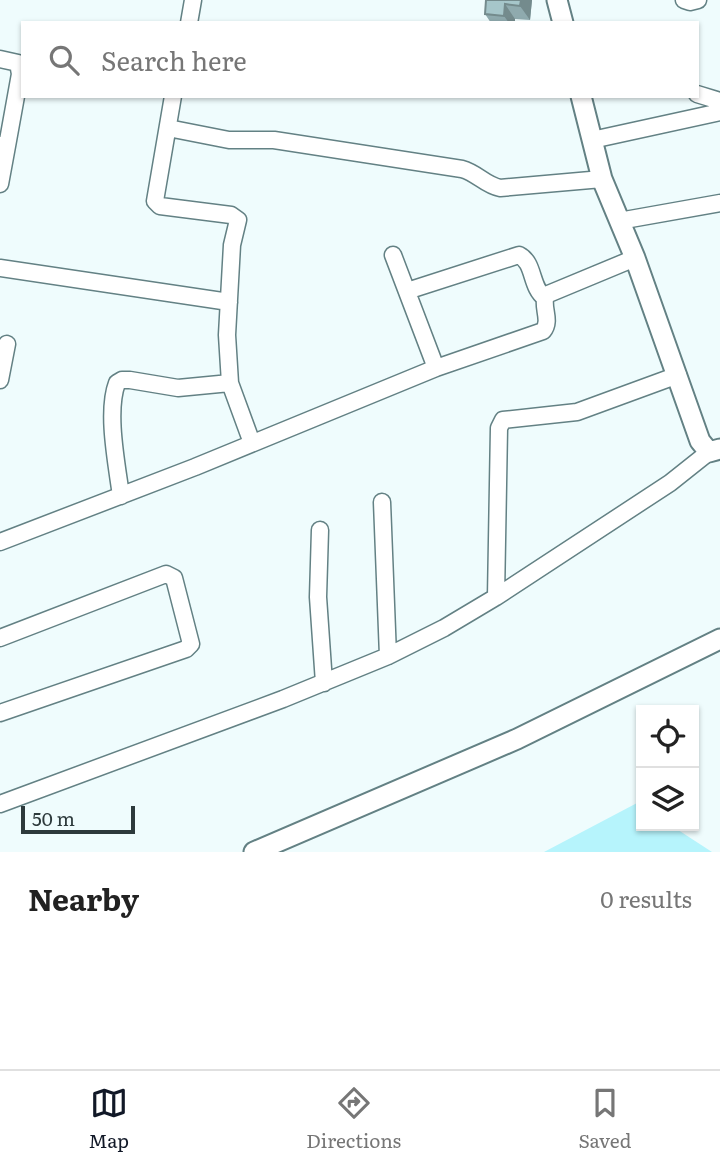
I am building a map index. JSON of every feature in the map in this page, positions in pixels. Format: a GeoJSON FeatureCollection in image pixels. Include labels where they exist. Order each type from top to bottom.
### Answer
{"type":"FeatureCollection","features":[{"type":"Feature","properties":{"kind":"street"},"geometry":{"type":"LineString","coordinates":[[189,21],[193,0]]}},
{"type":"Feature","properties":{"kind":"street"},"geometry":{"type":"LineString","coordinates":[[557,0],[562,21]]}},
{"type":"Feature","properties":{"kind":"street"},"geometry":{"type":"LineString","coordinates":[[684,0],[698,0]]}},
{"type":"Feature","properties":{"kind":"street"},"geometry":{"type":"LineString","coordinates":[[0,59],[13,61],[20,66],[3,146],[0,184]]}},
{"type":"Feature","properties":{"kind":"street"},"geometry":{"type":"LineString","coordinates":[[699,95],[720,101]]}},
{"type":"Feature","properties":{"kind":"street"},"geometry":{"type":"LineString","coordinates":[[173,98],[155,196],[156,204],[231,215],[238,220],[232,244],[227,335],[230,383],[252,443]]}},
{"type":"Feature","properties":{"kind":"street"},"geometry":{"type":"LineString","coordinates":[[0,804],[324,683],[388,656],[444,628],[496,597],[715,451],[700,441],[635,258],[601,179],[582,98]]}},
{"type":"Feature","properties":{"kind":"street"},"geometry":{"type":"LineString","coordinates":[[592,140],[720,112]]}},
{"type":"Feature","properties":{"kind":"street"},"geometry":{"type":"LineString","coordinates":[[168,128],[229,140],[274,140],[462,169],[475,174],[485,184],[500,188],[601,179]]}},
{"type":"Feature","properties":{"kind":"street"},"geometry":{"type":"LineString","coordinates":[[620,221],[720,202]]}},
{"type":"Feature","properties":{"kind":"street"},"geometry":{"type":"LineString","coordinates":[[393,255],[436,368]]}},
{"type":"Feature","properties":{"kind":"street"},"geometry":{"type":"LineString","coordinates":[[1,536],[121,496],[436,368],[543,331],[548,322],[545,298],[536,290],[527,260],[519,255],[407,291]]}},
{"type":"Feature","properties":{"kind":"street"},"geometry":{"type":"LineString","coordinates":[[545,298],[551,292],[635,258]]}},
{"type":"Feature","properties":{"kind":"street"},"geometry":{"type":"LineString","coordinates":[[0,268],[229,302]]}},
{"type":"Feature","properties":{"kind":"street"},"geometry":{"type":"LineString","coordinates":[[0,380],[7,344]]}},
{"type":"Feature","properties":{"kind":"street"},"geometry":{"type":"LineString","coordinates":[[496,597],[499,428],[503,420],[577,412],[678,375]]}},
{"type":"Feature","properties":{"kind":"street"},"geometry":{"type":"LineString","coordinates":[[121,496],[113,421],[117,383],[130,380],[178,388],[230,383]]}},
{"type":"Feature","properties":{"kind":"street"},"geometry":{"type":"LineString","coordinates":[[382,502],[388,656]]}},
{"type":"Feature","properties":{"kind":"street"},"geometry":{"type":"LineString","coordinates":[[320,530],[318,597],[324,683]]}},
{"type":"Feature","properties":{"kind":"street"},"geometry":{"type":"LineString","coordinates":[[0,638],[166,574],[174,578],[191,644],[186,649],[0,713]]}},
{"type":"Feature","properties":{"kind":"street"},"geometry":{"type":"LineString","coordinates":[[254,852],[517,739],[720,639]]}},
{"type":"Feature","properties":{"kind":"shaded area"},"geometry":{"type":"Polygon","coordinates":[[[636,804],[636,831],[680,831],[712,852],[544,852],[636,804]]]}},
{"type":"Feature","properties":{"kind":"building"},"geometry":{"type":"Polygon","coordinates":[[[486,0],[521,0],[520,6],[505,4],[504,16],[485,14],[486,0]]]}}]}
